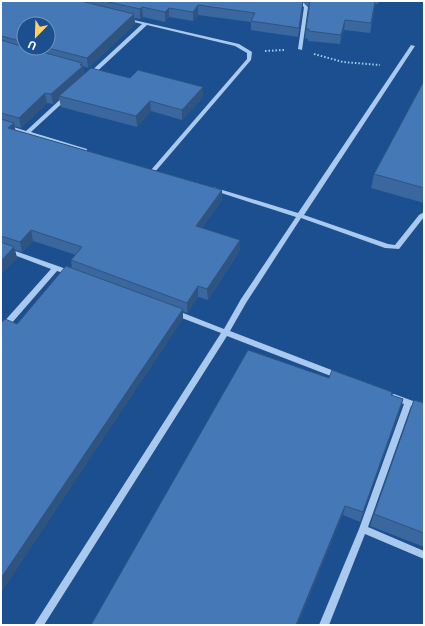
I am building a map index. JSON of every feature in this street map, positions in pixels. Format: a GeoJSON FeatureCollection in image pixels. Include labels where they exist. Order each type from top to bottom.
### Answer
{"type":"FeatureCollection","features":[{"type":"Feature","properties":{"kind":"street"},"geometry":{"type":"LineString","coordinates":[[286,1],[301,3],[306,7],[300,49]]}},
{"type":"Feature","properties":{"kind":"street"},"geometry":{"type":"LineString","coordinates":[[122,18],[237,45],[250,52],[249,59],[153,171]]}},
{"type":"Feature","properties":{"kind":"street"},"geometry":{"type":"LineString","coordinates":[[82,82],[145,24]]}},
{"type":"Feature","properties":{"kind":"street"},"geometry":{"type":"LineString","coordinates":[[39,625],[226,331],[243,301],[413,46]]}},
{"type":"Feature","properties":{"kind":"street"},"geometry":{"type":"LineString","coordinates":[[85,70],[93,72]]}},
{"type":"Feature","properties":{"kind":"street"},"geometry":{"type":"LineString","coordinates":[[27,133],[71,92]]}},
{"type":"Feature","properties":{"kind":"street"},"geometry":{"type":"LineString","coordinates":[[1,125],[94,153]]}},
{"type":"Feature","properties":{"kind":"street"},"geometry":{"type":"LineString","coordinates":[[146,169],[161,173]]}},
{"type":"Feature","properties":{"kind":"street"},"geometry":{"type":"LineString","coordinates":[[206,187],[397,248],[424,214]]}},
{"type":"Feature","properties":{"kind":"street"},"geometry":{"type":"LineString","coordinates":[[1,248],[78,276]]}},
{"type":"Feature","properties":{"kind":"street"},"geometry":{"type":"LineString","coordinates":[[1,330],[55,268]]}},
{"type":"Feature","properties":{"kind":"street"},"geometry":{"type":"LineString","coordinates":[[166,309],[347,379]]}},
{"type":"Feature","properties":{"kind":"street"},"geometry":{"type":"LineString","coordinates":[[389,396],[424,408]]}},
{"type":"Feature","properties":{"kind":"street"},"geometry":{"type":"LineString","coordinates":[[324,625],[363,529],[408,403]]}},
{"type":"Feature","properties":{"kind":"street"},"geometry":{"type":"LineString","coordinates":[[363,529],[424,555]]}},
{"type":"Feature","properties":{"kind":"path"},"geometry":{"type":"LineString","coordinates":[[250,52],[300,49],[343,62],[398,67]]}},
{"type":"Feature","properties":{"kind":"building"},"geometry":{"type":"Polygon","coordinates":[[[1,1],[81,1],[134,14],[87,58],[56,50],[56,16],[16,16],[16,40],[1,36],[1,1]]]}},
{"type":"Feature","properties":{"kind":"building"},"geometry":{"type":"Polygon","coordinates":[[[104,1],[303,1],[299,28],[251,21],[255,13],[198,5],[193,12],[169,8],[165,12],[142,7],[140,9],[104,1]]]}},
{"type":"Feature","properties":{"kind":"building"},"geometry":{"type":"Polygon","coordinates":[[[310,1],[375,1],[371,23],[345,20],[341,35],[309,31],[309,29],[306,29],[310,1]]]}},
{"type":"Feature","properties":{"kind":"building"},"geometry":{"type":"Polygon","coordinates":[[[1,40],[16,45],[16,56],[56,56],[82,63],[80,65],[83,66],[51,94],[45,93],[19,118],[1,113],[1,40]]]}},
{"type":"Feature","properties":{"kind":"building"},"geometry":{"type":"Polygon","coordinates":[[[91,68],[130,78],[138,70],[203,87],[182,110],[150,101],[136,116],[59,96],[91,68]]]}},
{"type":"Feature","properties":{"kind":"building"},"geometry":{"type":"Polygon","coordinates":[[[424,81],[424,188],[374,174],[424,81]]]}},
{"type":"Feature","properties":{"kind":"building"},"geometry":{"type":"Polygon","coordinates":[[[1,119],[14,123],[8,128],[222,190],[196,226],[240,240],[207,289],[198,286],[187,303],[71,260],[82,247],[31,230],[20,242],[1,236],[1,119]]]}},
{"type":"Feature","properties":{"kind":"building"},"geometry":{"type":"Polygon","coordinates":[[[1,242],[14,247],[1,261],[1,242]]]}},
{"type":"Feature","properties":{"kind":"building"},"geometry":{"type":"Polygon","coordinates":[[[66,266],[183,309],[1,578],[1,323],[5,319],[17,324],[66,266]]]}},
{"type":"Feature","properties":{"kind":"building"},"geometry":{"type":"Polygon","coordinates":[[[248,350],[329,378],[332,370],[392,392],[391,395],[403,399],[363,512],[345,506],[296,625],[91,625],[248,350]]]}},
{"type":"Feature","properties":{"kind":"building"},"geometry":{"type":"Polygon","coordinates":[[[414,400],[424,403],[424,533],[374,514],[414,400]]]}}]}
